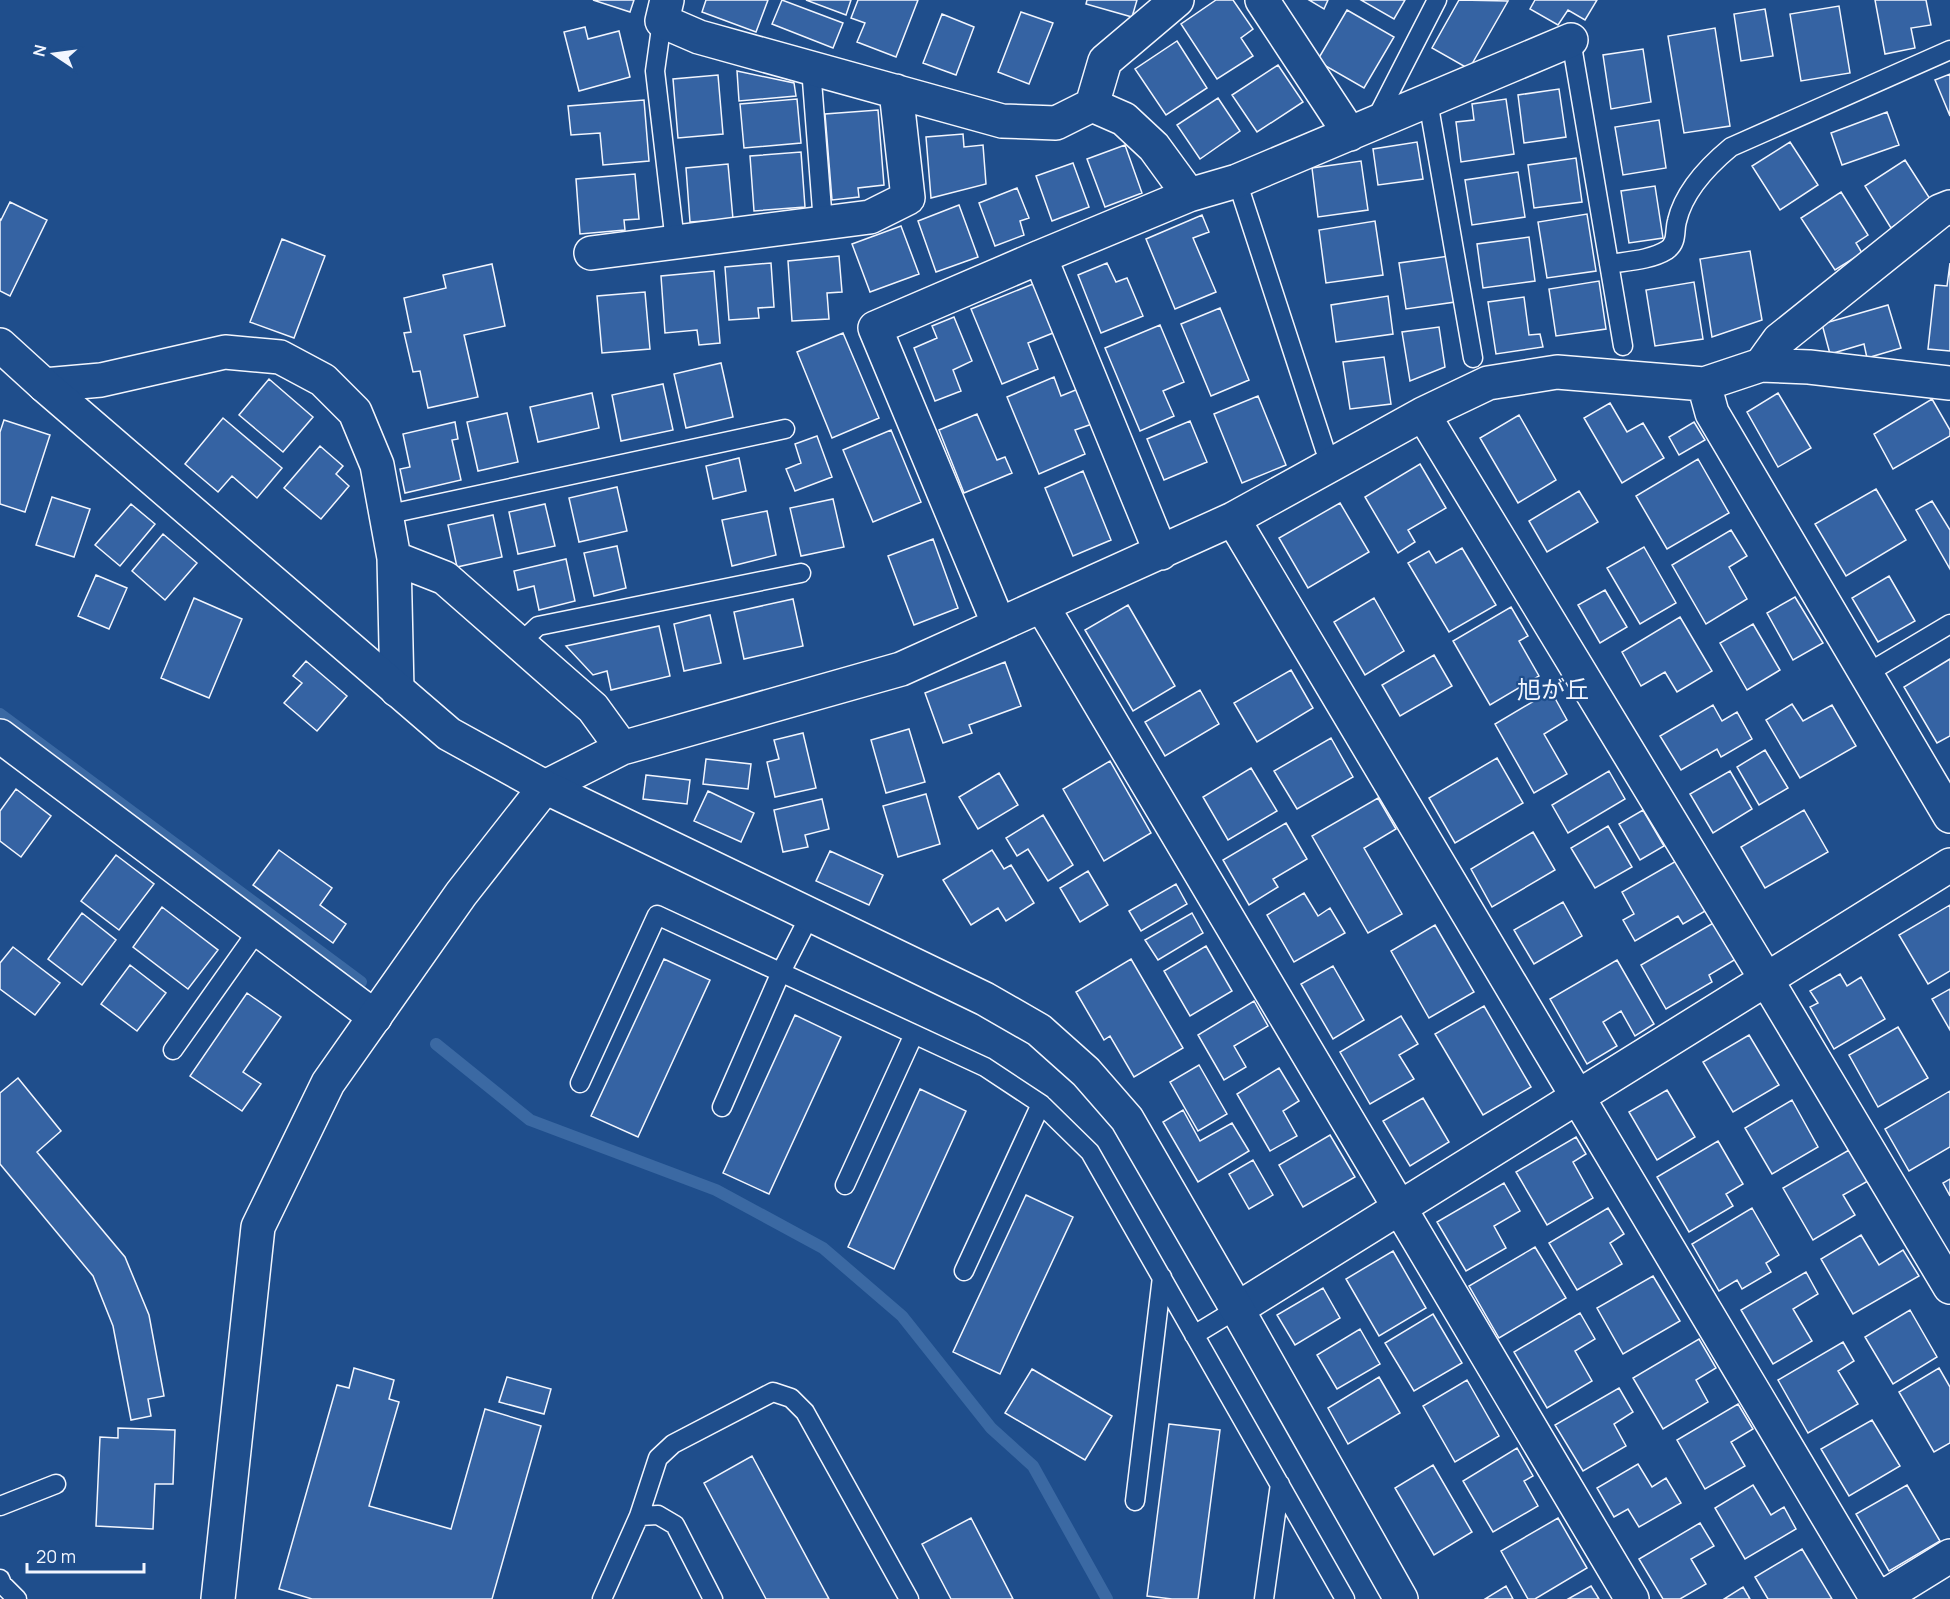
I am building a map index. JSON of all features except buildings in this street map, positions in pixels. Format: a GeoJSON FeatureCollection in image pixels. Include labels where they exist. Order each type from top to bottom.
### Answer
{"type":"FeatureCollection","features":[{"type":"Feature","properties":{"kind":"street"},"geometry":{"type":"LineString","coordinates":[[665,10],[699,37],[1002,121],[1056,123],[1092,105],[1105,61],[1177,0]]}},
{"type":"Feature","properties":{"kind":"street"},"geometry":{"type":"LineString","coordinates":[[1262,0],[1362,129]]}},
{"type":"Feature","properties":{"kind":"street"},"geometry":{"type":"LineString","coordinates":[[999,625],[875,328],[1189,195],[1237,181],[1571,40]]}},
{"type":"Feature","properties":{"kind":"street"},"geometry":{"type":"LineString","coordinates":[[591,253],[870,217],[908,198],[896,91]]}},
{"type":"Feature","properties":{"kind":"street"},"geometry":{"type":"LineString","coordinates":[[1092,105],[1124,119],[1154,147],[1189,195]]}},
{"type":"Feature","properties":{"kind":"street"},"geometry":{"type":"LineString","coordinates":[[1761,365],[1779,340],[1940,212],[1950,207]]}},
{"type":"Feature","properties":{"kind":"street"},"geometry":{"type":"LineString","coordinates":[[1040,257],[1161,553]]}},
{"type":"Feature","properties":{"kind":"street"},"geometry":{"type":"LineString","coordinates":[[0,345],[449,734],[545,787],[985,999],[1039,1030],[1086,1072],[1127,1119],[1401,1599]]}},
{"type":"Feature","properties":{"kind":"street"},"geometry":{"type":"LineString","coordinates":[[44,385],[100,380],[225,352],[279,357],[323,380],[355,412],[377,465],[394,558],[398,690]]}},
{"type":"Feature","properties":{"kind":"street"},"geometry":{"type":"LineString","coordinates":[[218,1599],[258,1227],[328,1083],[461,894],[545,787],[622,748],[901,669],[1233,519],[1423,414],[1488,383],[1557,372],[1704,384],[1761,365],[1809,367],[1950,383]]}},
{"type":"Feature","properties":{"kind":"street"},"geometry":{"type":"LineString","coordinates":[[1704,384],[1712,413],[1950,816]]}},
{"type":"Feature","properties":{"kind":"street"},"geometry":{"type":"LineString","coordinates":[[1423,414],[1767,979],[1950,1287]]}},
{"type":"Feature","properties":{"kind":"street"},"geometry":{"type":"LineString","coordinates":[[1233,519],[1879,1599],[1950,1556]]}},
{"type":"Feature","properties":{"kind":"street"},"geometry":{"type":"LineString","coordinates":[[394,558],[445,578],[593,708],[622,748]]}},
{"type":"Feature","properties":{"kind":"street"},"geometry":{"type":"LineString","coordinates":[[1042,606],[1632,1599]]}},
{"type":"Feature","properties":{"kind":"street"},"geometry":{"type":"LineString","coordinates":[[0,736],[375,1017]]}},
{"type":"Feature","properties":{"kind":"street"},"geometry":{"type":"LineString","coordinates":[[1237,1309],[1950,865]]}},
{"type":"Feature","properties":{"kind":"lane"},"geometry":{"type":"LineString","coordinates":[[1362,129],[1437,0]]}},
{"type":"Feature","properties":{"kind":"lane"},"geometry":{"type":"LineString","coordinates":[[665,10],[655,71],[675,242]]}},
{"type":"Feature","properties":{"kind":"lane"},"geometry":{"type":"LineString","coordinates":[[1571,40],[1623,346]]}},
{"type":"Feature","properties":{"kind":"lane"},"geometry":{"type":"LineString","coordinates":[[1609,264],[1650,257],[1669,249],[1676,237],[1676,221],[1685,201],[1707,168],[1731,147],[1950,50]]}},
{"type":"Feature","properties":{"kind":"lane"},"geometry":{"type":"LineString","coordinates":[[811,68],[823,223]]}},
{"type":"Feature","properties":{"kind":"lane"},"geometry":{"type":"LineString","coordinates":[[1428,101],[1473,358]]}},
{"type":"Feature","properties":{"kind":"lane"},"geometry":{"type":"LineString","coordinates":[[1237,181],[1325,450]]}},
{"type":"Feature","properties":{"kind":"lane"},"geometry":{"type":"LineString","coordinates":[[385,515],[786,429]]}},
{"type":"Feature","properties":{"kind":"lane"},"geometry":{"type":"LineString","coordinates":[[519,644],[538,626],[801,573]]}},
{"type":"Feature","properties":{"kind":"lane"},"geometry":{"type":"LineString","coordinates":[[1866,674],[1950,624]]}},
{"type":"Feature","properties":{"kind":"lane"},"geometry":{"type":"LineString","coordinates":[[580,1083],[657,915],[985,1066],[1041,1104],[1090,1152],[1345,1599]]}},
{"type":"Feature","properties":{"kind":"lane"},"geometry":{"type":"LineString","coordinates":[[722,1107],[810,915]]}},
{"type":"Feature","properties":{"kind":"lane"},"geometry":{"type":"LineString","coordinates":[[173,1050],[258,930]]}},
{"type":"Feature","properties":{"kind":"lane"},"geometry":{"type":"LineString","coordinates":[[845,1185],[914,1034]]}},
{"type":"Feature","properties":{"kind":"lane"},"geometry":{"type":"LineString","coordinates":[[964,1271],[1041,1104]]}},
{"type":"Feature","properties":{"kind":"lane"},"geometry":{"type":"LineString","coordinates":[[1135,1501],[1162,1277]]}},
{"type":"Feature","properties":{"kind":"lane"},"geometry":{"type":"LineString","coordinates":[[1194,1335],[1237,1309]]}},
{"type":"Feature","properties":{"kind":"lane"},"geometry":{"type":"LineString","coordinates":[[602,1599],[639,1516],[658,1458],[673,1444],[773,1392],[791,1398],[805,1412],[909,1599]]}},
{"type":"Feature","properties":{"kind":"lane"},"geometry":{"type":"LineString","coordinates":[[0,1506],[56,1484]]}},
{"type":"Feature","properties":{"kind":"lane"},"geometry":{"type":"LineString","coordinates":[[1264,1599],[1280,1484]]}},
{"type":"Feature","properties":{"kind":"lane"},"geometry":{"type":"LineString","coordinates":[[639,1516],[658,1515],[675,1525],[713,1599]]}},
{"type":"Feature","properties":{"kind":"lane"},"geometry":{"type":"LineString","coordinates":[[0,1579],[17,1599]]}},
{"type":"Feature","properties":{"kind":"waterway"},"geometry":{"type":"LineString","coordinates":[[0,714],[361,982]]}},
{"type":"Feature","properties":{"kind":"waterway"},"geometry":{"type":"LineString","coordinates":[[436,1044],[530,1120],[716,1190],[823,1248],[902,1316],[991,1428],[1033,1466],[1107,1599]]}},
{"type":"Feature","properties":{"kind":"district","name":"旭が丘"},"geometry":{"type":"Point","coordinates":[1553,690]}}]}
